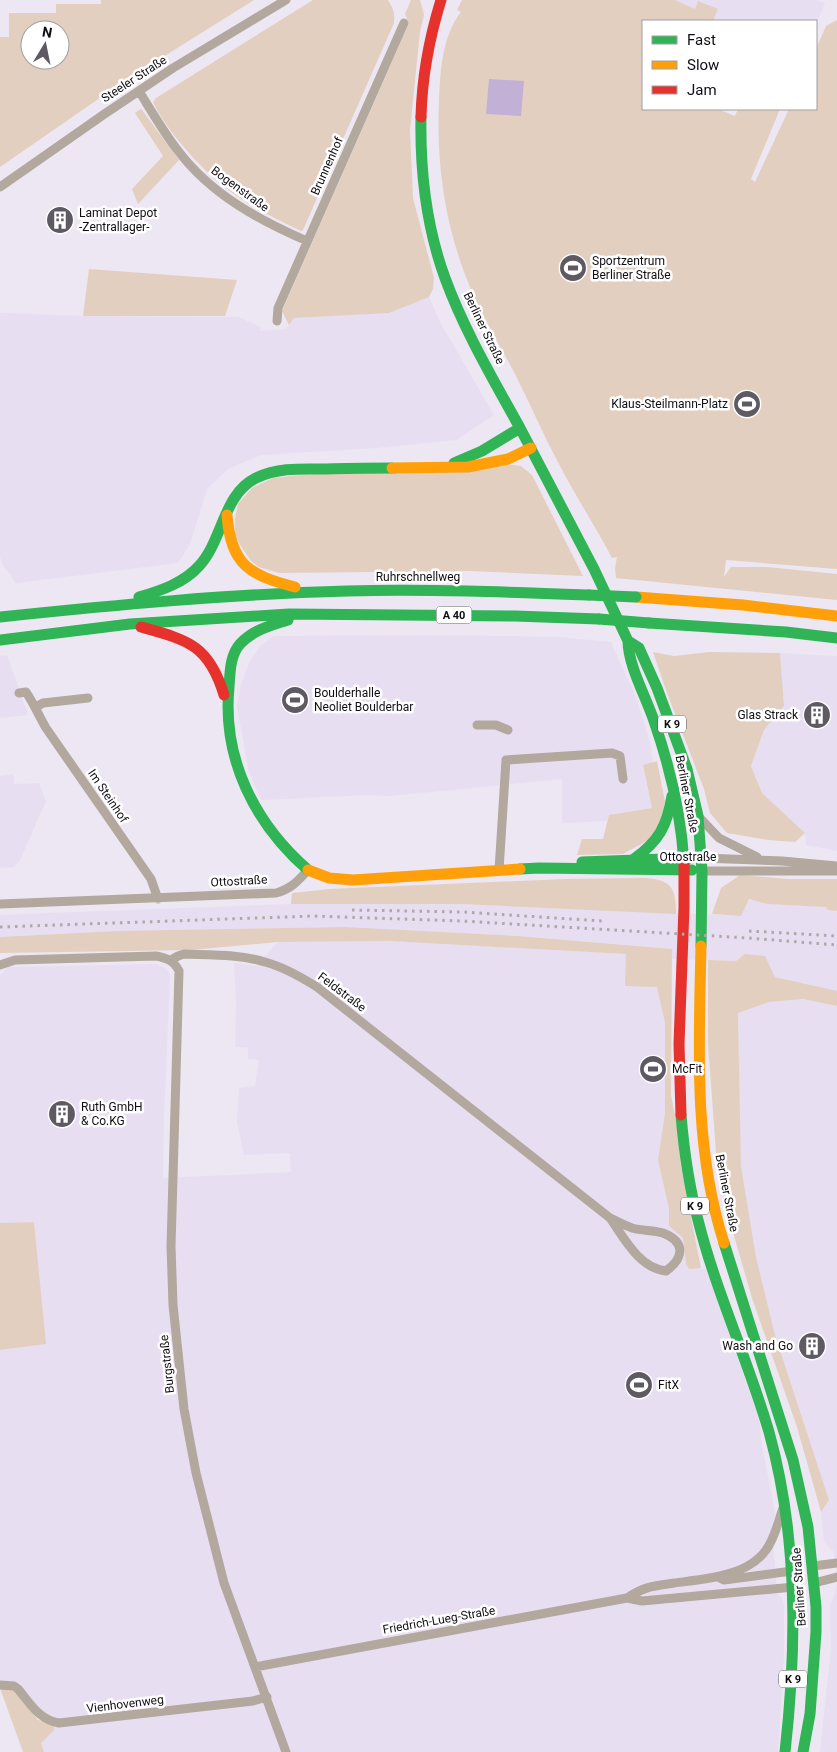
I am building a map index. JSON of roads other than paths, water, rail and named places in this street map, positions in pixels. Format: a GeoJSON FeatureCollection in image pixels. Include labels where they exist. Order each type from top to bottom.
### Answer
{"type":"FeatureCollection","features":[{"type":"Feature","properties":{"kind":"main road","name":"Berliner Straße"},"geometry":{"type":"LineString","coordinates":[[441,0],[422,75],[421,169],[430,224],[453,299],[594,569],[628,642],[628,653],[659,734],[674,788],[681,830],[684,870],[680,1080],[684,1147],[690,1189],[710,1264],[755,1388],[768,1433],[784,1504],[794,1587],[795,1632],[793,1678],[785,1752]]}},
{"type":"Feature","properties":{"kind":"main road"},"geometry":{"type":"LineString","coordinates":[[436,468],[482,452],[520,428]]}},
{"type":"Feature","properties":{"kind":"main road"},"geometry":{"type":"LineString","coordinates":[[112,605],[153,593],[182,579],[200,565],[235,495],[251,480],[270,472],[285,469],[468,467],[508,459],[531,448]]}},
{"type":"Feature","properties":{"kind":"main road"},"geometry":{"type":"LineString","coordinates":[[227,513],[227,530],[230,544],[246,568],[258,576],[313,592]]}},
{"type":"Feature","properties":{"kind":"main road","name":"Ruhrschnellweg"},"geometry":{"type":"LineString","coordinates":[[0,617],[112,605],[313,592],[428,590],[636,597],[743,605],[837,616]]}},
{"type":"Feature","properties":{"kind":"main road"},"geometry":{"type":"LineString","coordinates":[[308,870],[292,858],[278,841],[249,795],[236,762],[228,734],[227,707],[233,657],[241,643],[256,631],[309,614]]}},
{"type":"Feature","properties":{"kind":"main road","name":"A 40"},"geometry":{"type":"LineString","coordinates":[[0,640],[130,624],[309,614],[514,616],[599,619],[786,632],[837,638]]}},
{"type":"Feature","properties":{"kind":"main road"},"geometry":{"type":"LineString","coordinates":[[130,624],[179,638],[200,649],[211,662],[220,680],[227,707]]}},
{"type":"Feature","properties":{"kind":"main road","name":"Berliner Straße"},"geometry":{"type":"LineString","coordinates":[[628,642],[639,648],[657,688],[687,769],[698,816],[702,858],[699,1077],[704,1141],[710,1184],[728,1257],[794,1460],[808,1527],[813,1566],[816,1607],[815,1669],[803,1752]]}},
{"type":"Feature","properties":{"kind":"main road"},"geometry":{"type":"LineString","coordinates":[[634,859],[649,848],[661,835],[668,817],[674,788]]}},
{"type":"Feature","properties":{"kind":"main road","name":"Ottostraße"},"geometry":{"type":"LineString","coordinates":[[539,868],[589,861],[702,858]]}},
{"type":"Feature","properties":{"kind":"main road","name":"Ottostraße"},"geometry":{"type":"LineString","coordinates":[[308,870],[329,878],[353,880],[539,868],[702,870]]}},
{"type":"Feature","properties":{"kind":"main road"},"geometry":{"type":"LineString","coordinates":[[792,1571],[813,1566]]}},
{"type":"Feature","properties":{"kind":"main road"},"geometry":{"type":"LineString","coordinates":[[794,1587],[814,1583]]}},
{"type":"Feature","properties":{"kind":"street","name":"Steeler Straße"},"geometry":{"type":"LineString","coordinates":[[0,187],[139,91],[286,0]]}},
{"type":"Feature","properties":{"kind":"street","name":"Brunnenhof"},"geometry":{"type":"LineString","coordinates":[[277,321],[278,308],[404,23]]}},
{"type":"Feature","properties":{"kind":"street","name":"Bogenstraße"},"geometry":{"type":"LineString","coordinates":[[139,91],[180,153],[205,180],[249,213],[307,241]]}},
{"type":"Feature","properties":{"kind":"street","name":"Im Steinhof"},"geometry":{"type":"LineString","coordinates":[[19,693],[26,692],[46,728],[151,880],[158,899]]}},
{"type":"Feature","properties":{"kind":"street"},"geometry":{"type":"LineString","coordinates":[[36,707],[43,703],[88,698]]}},
{"type":"Feature","properties":{"kind":"street"},"geometry":{"type":"LineString","coordinates":[[477,725],[496,726],[508,730]]}},
{"type":"Feature","properties":{"kind":"street"},"geometry":{"type":"LineString","coordinates":[[499,870],[506,760],[612,753],[620,756],[623,778]]}},
{"type":"Feature","properties":{"kind":"street","name":"Ottostraße"},"geometry":{"type":"LineString","coordinates":[[698,816],[719,838],[762,860]]}},
{"type":"Feature","properties":{"kind":"street","name":"Ottostraße"},"geometry":{"type":"LineString","coordinates":[[702,858],[762,860],[837,866]]}},
{"type":"Feature","properties":{"kind":"street","name":"Ottostraße"},"geometry":{"type":"LineString","coordinates":[[0,904],[276,893],[287,890],[296,884],[308,870]]}},
{"type":"Feature","properties":{"kind":"street","name":"Ottostraße"},"geometry":{"type":"LineString","coordinates":[[702,870],[837,871]]}},
{"type":"Feature","properties":{"kind":"street","name":"Feldstraße"},"geometry":{"type":"LineString","coordinates":[[0,965],[15,960],[156,956],[171,960],[184,954],[230,955],[249,958],[283,968],[309,982],[610,1218],[632,1228],[662,1233],[672,1238],[680,1247],[680,1258],[666,1271],[656,1270],[645,1263],[610,1218]]}},
{"type":"Feature","properties":{"kind":"street","name":"Burgstraße"},"geometry":{"type":"LineString","coordinates":[[171,960],[179,972],[180,983],[171,1246],[173,1305],[183,1400],[196,1473],[224,1583],[286,1752]]}},
{"type":"Feature","properties":{"kind":"street","name":"Friedrich-Lueg-Straße"},"geometry":{"type":"LineString","coordinates":[[627,1598],[641,1589],[718,1577],[747,1566],[759,1558],[766,1550],[775,1533],[784,1504]]}},
{"type":"Feature","properties":{"kind":"street"},"geometry":{"type":"LineString","coordinates":[[813,1566],[837,1562]]}},
{"type":"Feature","properties":{"kind":"street","name":"Friedrich-Lueg-Straße"},"geometry":{"type":"LineString","coordinates":[[718,1577],[724,1580],[792,1571]]}},
{"type":"Feature","properties":{"kind":"street"},"geometry":{"type":"LineString","coordinates":[[814,1583],[837,1577]]}},
{"type":"Feature","properties":{"kind":"street","name":"Friedrich-Lueg-Straße"},"geometry":{"type":"LineString","coordinates":[[255,1667],[627,1598],[642,1601],[794,1587]]}},
{"type":"Feature","properties":{"kind":"street","name":"Vienhovenweg"},"geometry":{"type":"LineString","coordinates":[[0,1686],[14,1686],[18,1688],[41,1716],[51,1722],[59,1723],[252,1701],[267,1697]]}},
{"type":"Feature","properties":{"kind":"railway"},"geometry":{"type":"LineString","coordinates":[[352,910],[463,912],[602,921]]}},
{"type":"Feature","properties":{"kind":"railway"},"geometry":{"type":"LineString","coordinates":[[0,927],[313,916],[462,921],[837,945]]}},
{"type":"Feature","properties":{"kind":"railway"},"geometry":{"type":"LineString","coordinates":[[749,931],[837,936]]}},
{"type":"Feature","properties":{"kind":"place","name":"Laminat Depot -Zentrallager-"},"geometry":{"type":"Point","coordinates":[60,220]}},
{"type":"Feature","properties":{"kind":"place","name":"Sportzentrum Berliner Straße"},"geometry":{"type":"Point","coordinates":[573,268]}},
{"type":"Feature","properties":{"kind":"place","name":"Klaus-Steilmann-Platz"},"geometry":{"type":"Point","coordinates":[747,404]}},
{"type":"Feature","properties":{"kind":"place","name":"Boulderhalle Neoliet Boulderbar"},"geometry":{"type":"Point","coordinates":[295,700]}},
{"type":"Feature","properties":{"kind":"place","name":"Glas Strack"},"geometry":{"type":"Point","coordinates":[817,715]}},
{"type":"Feature","properties":{"kind":"place","name":"McFit"},"geometry":{"type":"Point","coordinates":[653,1069]}},
{"type":"Feature","properties":{"kind":"place","name":"Ruth GmbH & Co.KG"},"geometry":{"type":"Point","coordinates":[62,1114]}},
{"type":"Feature","properties":{"kind":"place","name":"Wash and Go"},"geometry":{"type":"Point","coordinates":[812,1346]}},
{"type":"Feature","properties":{"kind":"place","name":"FitX"},"geometry":{"type":"Point","coordinates":[639,1385]}}]}
